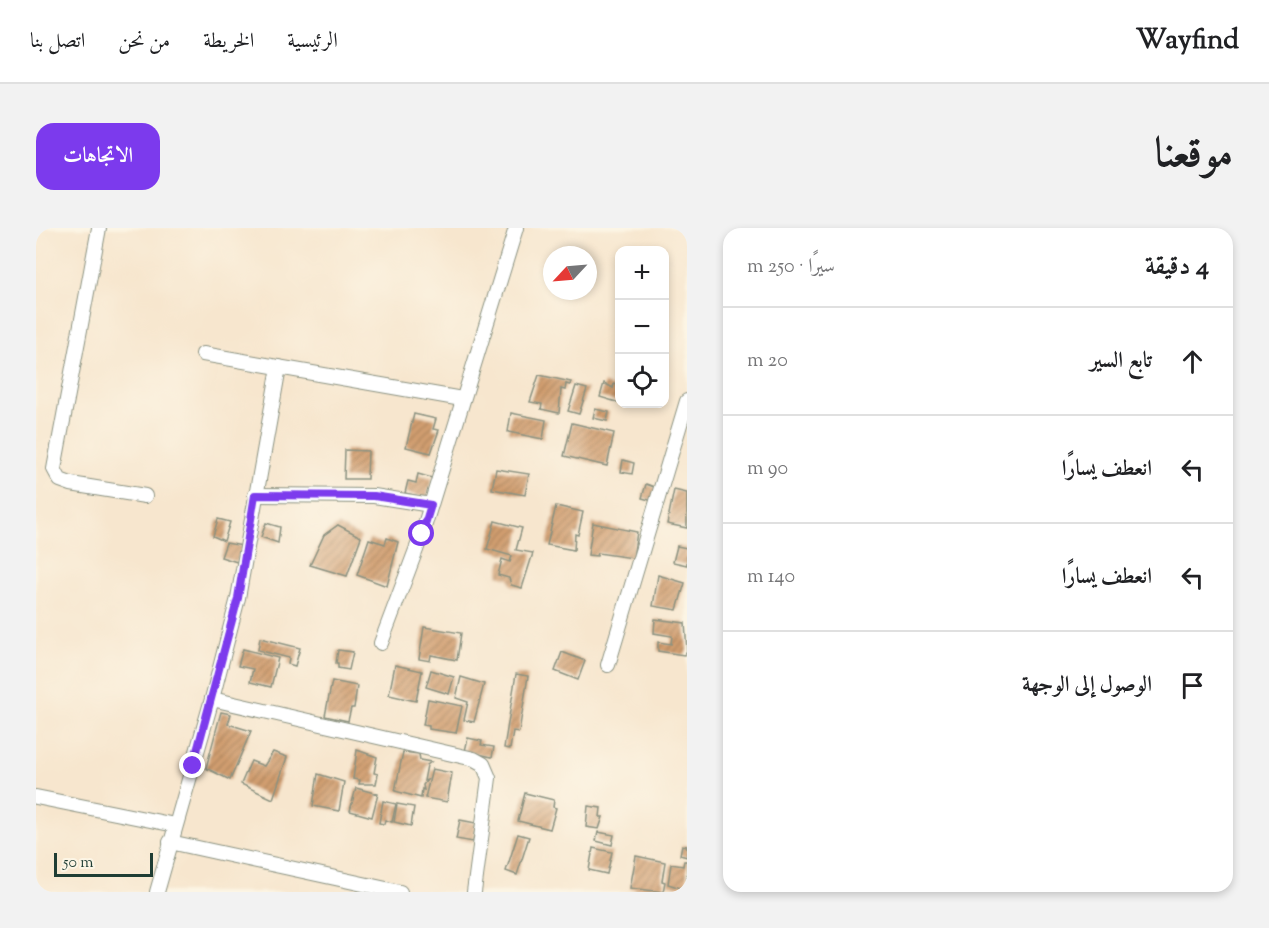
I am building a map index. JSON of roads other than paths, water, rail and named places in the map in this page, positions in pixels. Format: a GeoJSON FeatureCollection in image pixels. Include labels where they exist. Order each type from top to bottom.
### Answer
{"type":"FeatureCollection","features":[{"type":"Feature","properties":{"kind":"street"},"geometry":{"type":"LineString","coordinates":[[99,228],[54,469],[57,478],[71,484],[145,496]]}},
{"type":"Feature","properties":{"kind":"street"},"geometry":{"type":"LineString","coordinates":[[381,643],[431,505],[516,228]]}},
{"type":"Feature","properties":{"kind":"street"},"geometry":{"type":"LineString","coordinates":[[203,354],[462,399]]}},
{"type":"Feature","properties":{"kind":"street"},"geometry":{"type":"LineString","coordinates":[[157,892],[238,598],[279,367]]}},
{"type":"Feature","properties":{"kind":"street"},"geometry":{"type":"LineString","coordinates":[[608,665],[687,401]]}},
{"type":"Feature","properties":{"kind":"street"},"geometry":{"type":"LineString","coordinates":[[255,495],[374,496],[431,505]]}},
{"type":"Feature","properties":{"kind":"street"},"geometry":{"type":"LineString","coordinates":[[212,699],[474,759],[483,764],[489,778],[474,892]]}},
{"type":"Feature","properties":{"kind":"street"},"geometry":{"type":"LineString","coordinates":[[36,797],[175,825]]}},
{"type":"Feature","properties":{"kind":"street"},"geometry":{"type":"LineString","coordinates":[[170,842],[400,892]]}}]}
